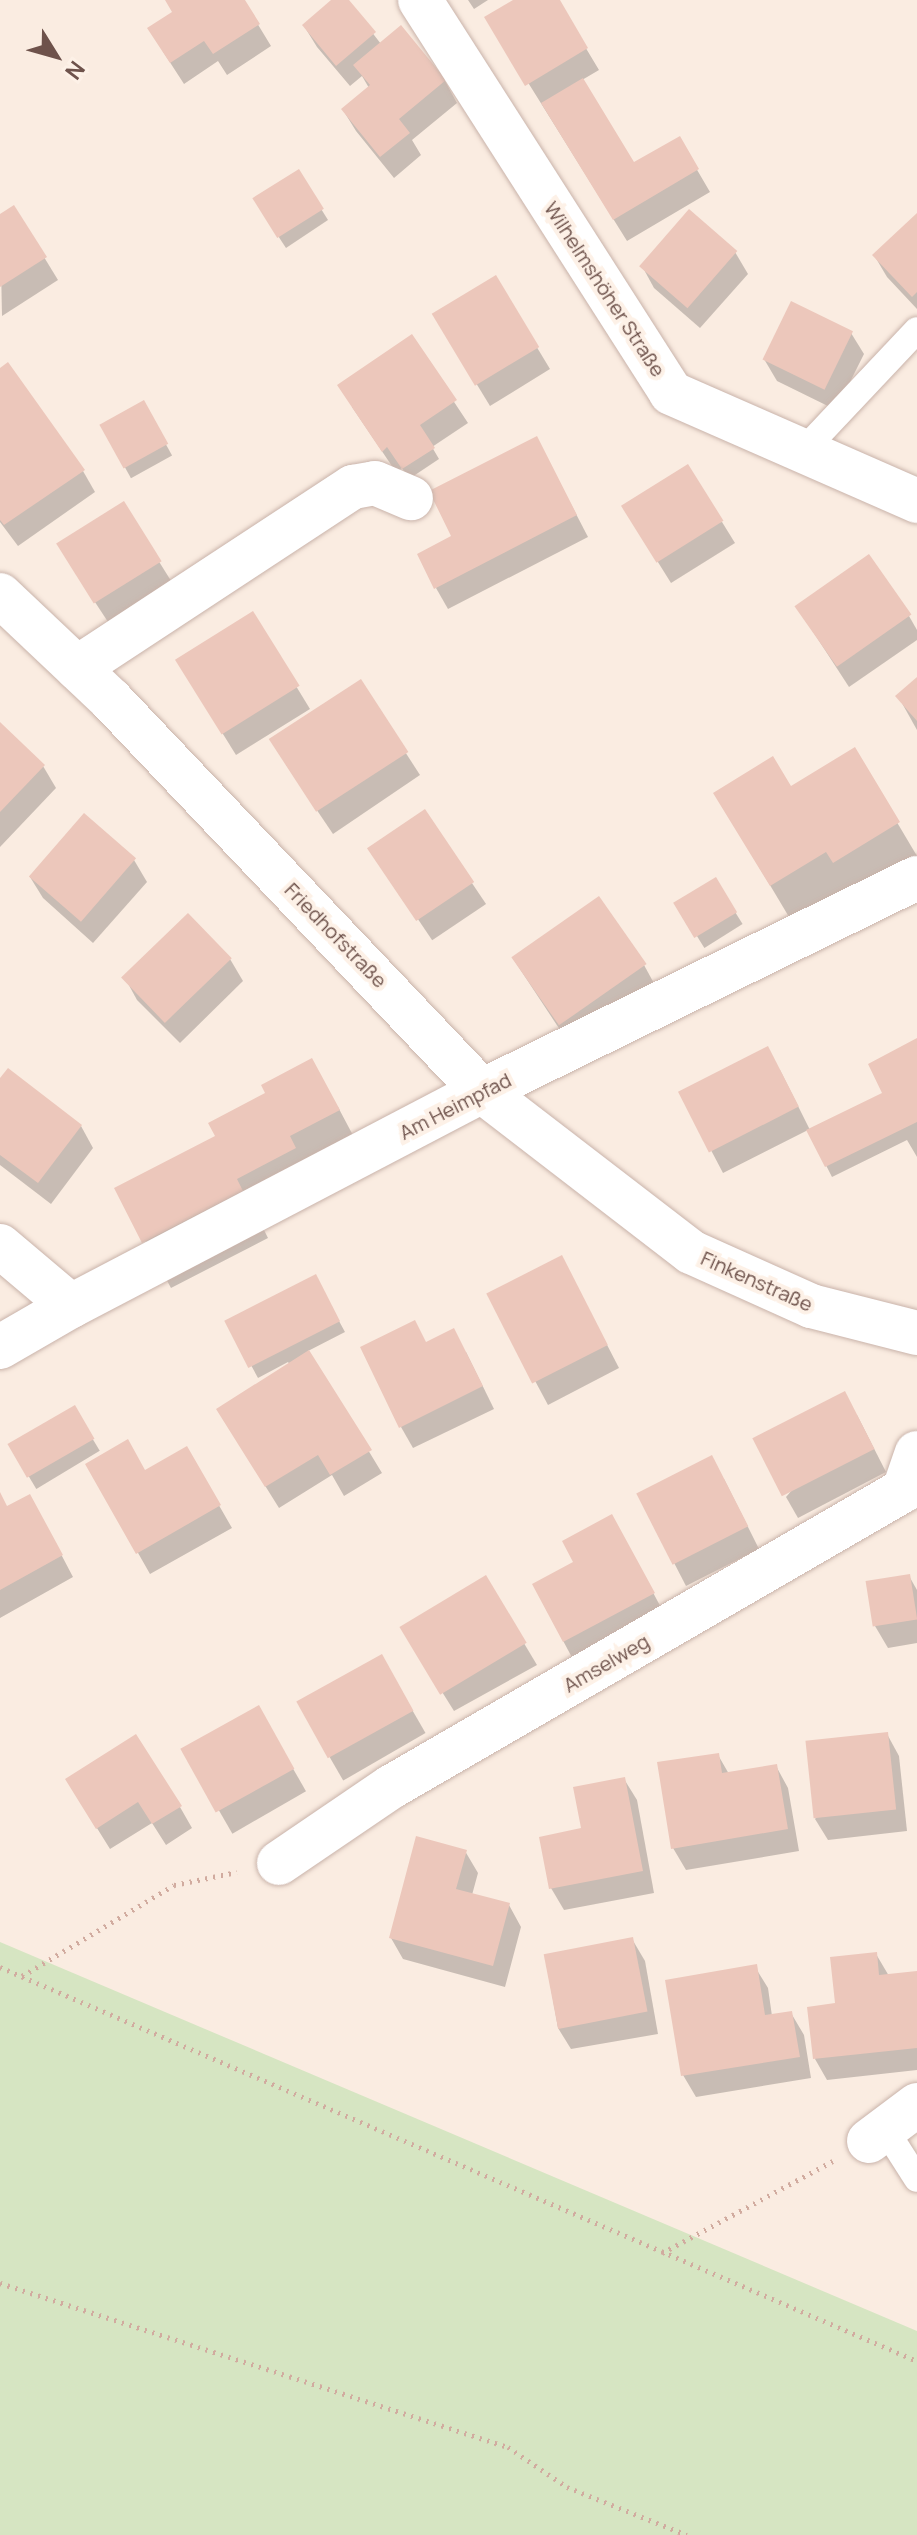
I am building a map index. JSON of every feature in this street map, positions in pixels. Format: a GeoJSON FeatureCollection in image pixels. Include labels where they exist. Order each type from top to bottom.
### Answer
{"type":"FeatureCollection","features":[{"type":"Feature","properties":{"kind":"street","name":"Wilhelmshöher Straße"},"geometry":{"type":"LineString","coordinates":[[420,0],[671,393],[917,501]]}},
{"type":"Feature","properties":{"kind":"street"},"geometry":{"type":"LineString","coordinates":[[77,668],[353,487],[375,483],[411,498]]}},
{"type":"Feature","properties":{"kind":"street","name":"Friedhofstraße"},"geometry":{"type":"LineString","coordinates":[[0,595],[77,668],[482,1091],[691,1252]]}},
{"type":"Feature","properties":{"kind":"street","name":"Am Heimpfad"},"geometry":{"type":"LineString","coordinates":[[0,1347],[71,1306],[482,1091],[917,878]]}},
{"type":"Feature","properties":{"kind":"street"},"geometry":{"type":"LineString","coordinates":[[0,1246],[71,1306]]}},
{"type":"Feature","properties":{"kind":"street","name":"Finkenstraße"},"geometry":{"type":"LineString","coordinates":[[691,1252],[811,1306],[917,1333]]}},
{"type":"Feature","properties":{"kind":"street","name":"Amselweg"},"geometry":{"type":"LineString","coordinates":[[279,1863],[391,1787],[904,1490],[917,1453]]}},
{"type":"Feature","properties":{"kind":"lane"},"geometry":{"type":"LineString","coordinates":[[803,451],[917,330]]}},
{"type":"Feature","properties":{"kind":"lane"},"geometry":{"type":"LineString","coordinates":[[890,2125],[917,2179]]}},
{"type":"Feature","properties":{"kind":"path"},"geometry":{"type":"LineString","coordinates":[[21,1977],[174,1885],[279,1863]]}},
{"type":"Feature","properties":{"kind":"path"},"geometry":{"type":"LineString","coordinates":[[0,1967],[661,2254],[917,2361]]}},
{"type":"Feature","properties":{"kind":"path"},"geometry":{"type":"LineString","coordinates":[[661,2254],[890,2125]]}},
{"type":"Feature","properties":{"kind":"path"},"geometry":{"type":"LineString","coordinates":[[0,2283],[508,2447],[567,2487],[687,2535]]}},
{"type":"Feature","properties":{"kind":"green space"},"geometry":{"type":"Polygon","coordinates":[[[0,1942],[917,2331],[917,2535],[0,2535],[0,1942]]]}},
{"type":"Feature","properties":{"kind":"building"},"geometry":{"type":"Polygon","coordinates":[[[165,0],[245,0],[260,24],[213,54],[204,41],[170,63],[147,28],[172,12],[165,0]]]}},
{"type":"Feature","properties":{"kind":"building"},"geometry":{"type":"Polygon","coordinates":[[[331,0],[349,0],[376,32],[336,66],[302,25],[331,0]]]}},
{"type":"Feature","properties":{"kind":"building"},"geometry":{"type":"Polygon","coordinates":[[[513,0],[560,0],[588,48],[525,86],[484,17],[513,0]]]}},
{"type":"Feature","properties":{"kind":"building"},"geometry":{"type":"Polygon","coordinates":[[[401,25],[446,80],[399,119],[410,133],[380,157],[341,109],[370,85],[353,65],[401,25]]]}},
{"type":"Feature","properties":{"kind":"building"},"geometry":{"type":"Polygon","coordinates":[[[583,78],[634,162],[680,136],[699,169],[613,220],[541,103],[583,78]]]}},
{"type":"Feature","properties":{"kind":"building"},"geometry":{"type":"Polygon","coordinates":[[[299,169],[324,209],[277,238],[252,198],[299,169]]]}},
{"type":"Feature","properties":{"kind":"building"},"geometry":{"type":"Polygon","coordinates":[[[14,205],[47,257],[0,287],[0,214],[14,205]]]}},
{"type":"Feature","properties":{"kind":"building"},"geometry":{"type":"Polygon","coordinates":[[[689,209],[737,251],[687,308],[639,266],[689,209]]]}},
{"type":"Feature","properties":{"kind":"building"},"geometry":{"type":"Polygon","coordinates":[[[917,213],[917,292],[912,297],[872,255],[917,213]]]}},
{"type":"Feature","properties":{"kind":"building"},"geometry":{"type":"Polygon","coordinates":[[[496,275],[539,347],[475,386],[432,314],[496,275]]]}},
{"type":"Feature","properties":{"kind":"building"},"geometry":{"type":"Polygon","coordinates":[[[791,301],[853,331],[825,390],[763,359],[791,301]]]}},
{"type":"Feature","properties":{"kind":"building"},"geometry":{"type":"Polygon","coordinates":[[[412,334],[457,400],[420,425],[435,448],[402,469],[387,447],[382,452],[337,385],[412,334]]]}},
{"type":"Feature","properties":{"kind":"building"},"geometry":{"type":"Polygon","coordinates":[[[8,362],[85,470],[4,525],[0,520],[0,368],[8,362]]]}},
{"type":"Feature","properties":{"kind":"building"},"geometry":{"type":"Polygon","coordinates":[[[144,400],[168,444],[124,468],[99,425],[144,400]]]}},
{"type":"Feature","properties":{"kind":"building"},"geometry":{"type":"Polygon","coordinates":[[[537,436],[577,515],[434,589],[417,554],[451,536],[429,491],[537,436]]]}},
{"type":"Feature","properties":{"kind":"building"},"geometry":{"type":"Polygon","coordinates":[[[688,464],[724,521],[657,563],[621,506],[688,464]]]}},
{"type":"Feature","properties":{"kind":"building"},"geometry":{"type":"Polygon","coordinates":[[[124,501],[162,561],[94,604],[56,543],[124,501]]]}},
{"type":"Feature","properties":{"kind":"building"},"geometry":{"type":"Polygon","coordinates":[[[869,554],[911,615],[837,667],[794,606],[869,554]]]}},
{"type":"Feature","properties":{"kind":"building"},"geometry":{"type":"Polygon","coordinates":[[[253,611],[300,686],[222,734],[175,660],[253,611]]]}},
{"type":"Feature","properties":{"kind":"building"},"geometry":{"type":"Polygon","coordinates":[[[917,677],[917,721],[895,696],[917,677]]]}},
{"type":"Feature","properties":{"kind":"building"},"geometry":{"type":"Polygon","coordinates":[[[361,679],[408,752],[316,812],[269,739],[361,679]]]}},
{"type":"Feature","properties":{"kind":"building"},"geometry":{"type":"Polygon","coordinates":[[[0,722],[45,765],[0,812],[0,722]]]}},
{"type":"Feature","properties":{"kind":"building"},"geometry":{"type":"Polygon","coordinates":[[[855,747],[900,822],[833,863],[826,852],[770,886],[713,793],[773,756],[791,786],[855,747]]]}},
{"type":"Feature","properties":{"kind":"building"},"geometry":{"type":"Polygon","coordinates":[[[425,809],[474,882],[416,921],[367,848],[425,809]]]}},
{"type":"Feature","properties":{"kind":"building"},"geometry":{"type":"Polygon","coordinates":[[[84,813],[136,858],[81,922],[29,876],[84,813]]]}},
{"type":"Feature","properties":{"kind":"building"},"geometry":{"type":"Polygon","coordinates":[[[716,877],[737,912],[694,938],[673,903],[716,877]]]}},
{"type":"Feature","properties":{"kind":"building"},"geometry":{"type":"Polygon","coordinates":[[[599,896],[647,964],[559,1025],[511,957],[599,896]]]}},
{"type":"Feature","properties":{"kind":"building"},"geometry":{"type":"Polygon","coordinates":[[[188,913],[232,958],[165,1023],[121,978],[188,913]]]}},
{"type":"Feature","properties":{"kind":"building"},"geometry":{"type":"Polygon","coordinates":[[[917,1038],[917,1122],[825,1167],[806,1130],[882,1093],[868,1064],[917,1038]]]}},
{"type":"Feature","properties":{"kind":"building"},"geometry":{"type":"Polygon","coordinates":[[[768,1046],[799,1107],[709,1152],[678,1092],[768,1046]]]}},
{"type":"Feature","properties":{"kind":"building"},"geometry":{"type":"Polygon","coordinates":[[[312,1058],[340,1110],[290,1136],[296,1148],[237,1179],[243,1191],[142,1243],[114,1188],[215,1136],[208,1123],[265,1093],[261,1085],[312,1058]]]}},
{"type":"Feature","properties":{"kind":"building"},"geometry":{"type":"Polygon","coordinates":[[[8,1068],[82,1125],[38,1183],[0,1155],[0,1078],[8,1068]]]}},
{"type":"Feature","properties":{"kind":"building"},"geometry":{"type":"Polygon","coordinates":[[[562,1255],[608,1345],[532,1384],[486,1294],[562,1255]]]}},
{"type":"Feature","properties":{"kind":"building"},"geometry":{"type":"Polygon","coordinates":[[[316,1274],[340,1321],[248,1368],[224,1321],[316,1274]]]}},
{"type":"Feature","properties":{"kind":"building"},"geometry":{"type":"Polygon","coordinates":[[[415,1320],[426,1342],[454,1328],[483,1386],[399,1428],[360,1347],[415,1320]]]}},
{"type":"Feature","properties":{"kind":"building"},"geometry":{"type":"Polygon","coordinates":[[[309,1350],[372,1450],[330,1475],[318,1455],[265,1487],[216,1409],[309,1350]]]}},
{"type":"Feature","properties":{"kind":"building"},"geometry":{"type":"Polygon","coordinates":[[[845,1391],[875,1449],[782,1496],[752,1438],[845,1391]]]}},
{"type":"Feature","properties":{"kind":"building"},"geometry":{"type":"Polygon","coordinates":[[[75,1405],[94,1439],[27,1478],[7,1444],[75,1405]]]}},
{"type":"Feature","properties":{"kind":"building"},"geometry":{"type":"Polygon","coordinates":[[[128,1439],[145,1470],[187,1446],[221,1505],[136,1554],[85,1464],[128,1439]]]}},
{"type":"Feature","properties":{"kind":"building"},"geometry":{"type":"Polygon","coordinates":[[[712,1455],[748,1526],[673,1565],[636,1494],[712,1455]]]}},
{"type":"Feature","properties":{"kind":"building"},"geometry":{"type":"Polygon","coordinates":[[[0,1492],[7,1506],[30,1494],[63,1555],[0,1590],[0,1492]]]}},
{"type":"Feature","properties":{"kind":"building"},"geometry":{"type":"Polygon","coordinates":[[[612,1514],[655,1593],[563,1642],[532,1584],[573,1562],[562,1541],[612,1514]]]}},
{"type":"Feature","properties":{"kind":"building"},"geometry":{"type":"Polygon","coordinates":[[[910,1574],[917,1619],[873,1626],[866,1581],[910,1574]]]}},
{"type":"Feature","properties":{"kind":"building"},"geometry":{"type":"Polygon","coordinates":[[[486,1575],[527,1643],[440,1695],[399,1627],[486,1575]]]}},
{"type":"Feature","properties":{"kind":"building"},"geometry":{"type":"Polygon","coordinates":[[[382,1654],[414,1711],[328,1758],[296,1702],[382,1654]]]}},
{"type":"Feature","properties":{"kind":"building"},"geometry":{"type":"Polygon","coordinates":[[[259,1705],[294,1769],[216,1812],[180,1749],[259,1705]]]}},
{"type":"Feature","properties":{"kind":"building"},"geometry":{"type":"Polygon","coordinates":[[[888,1732],[896,1810],[814,1818],[805,1741],[888,1732]]]}},
{"type":"Feature","properties":{"kind":"building"},"geometry":{"type":"Polygon","coordinates":[[[136,1734],[182,1806],[152,1824],[138,1802],[96,1829],[65,1779],[136,1734]]]}},
{"type":"Feature","properties":{"kind":"building"},"geometry":{"type":"Polygon","coordinates":[[[719,1753],[722,1773],[777,1764],[788,1829],[671,1849],[657,1762],[719,1753]]]}},
{"type":"Feature","properties":{"kind":"building"},"geometry":{"type":"Polygon","coordinates":[[[625,1777],[643,1871],[549,1889],[539,1837],[581,1828],[573,1787],[625,1777]]]}},
{"type":"Feature","properties":{"kind":"building"},"geometry":{"type":"Polygon","coordinates":[[[416,1836],[467,1850],[456,1889],[510,1903],[493,1966],[389,1938],[416,1836]]]}},
{"type":"Feature","properties":{"kind":"building"},"geometry":{"type":"Polygon","coordinates":[[[633,1937],[648,2012],[558,2029],[544,1954],[633,1937]]]}},
{"type":"Feature","properties":{"kind":"building"},"geometry":{"type":"Polygon","coordinates":[[[877,1952],[879,1975],[917,1971],[917,2048],[813,2059],[807,2007],[835,2003],[830,1957],[877,1952]]]}},
{"type":"Feature","properties":{"kind":"building"},"geometry":{"type":"Polygon","coordinates":[[[757,1964],[765,2015],[792,2011],[800,2057],[681,2076],[665,1980],[757,1964]]]}}]}
